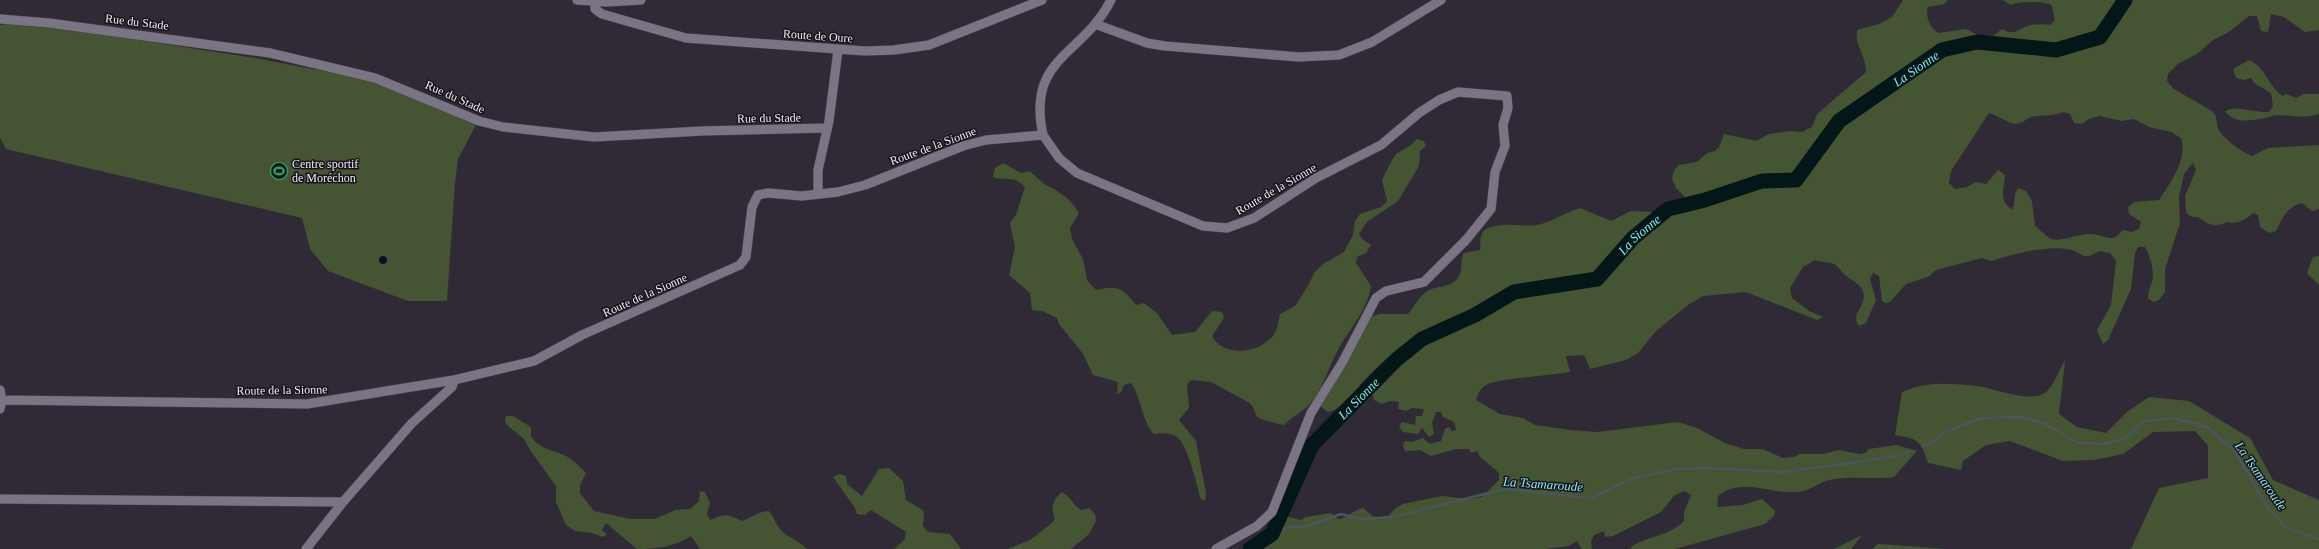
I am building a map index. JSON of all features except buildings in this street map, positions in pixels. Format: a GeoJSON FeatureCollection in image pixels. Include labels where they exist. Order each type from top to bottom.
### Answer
{"type":"FeatureCollection","features":[{"type":"Feature","properties":{"kind":"street"},"geometry":{"type":"LineString","coordinates":[[577,0],[595,2],[641,0]]}},
{"type":"Feature","properties":{"kind":"street","name":"Route de Oure"},"geometry":{"type":"LineString","coordinates":[[595,2],[596,9],[602,14],[686,38],[838,50],[880,51],[929,45],[1042,0]]}},
{"type":"Feature","properties":{"kind":"street"},"geometry":{"type":"LineString","coordinates":[[1043,135],[1040,105],[1045,80],[1060,58],[1095,24],[1111,0]]}},
{"type":"Feature","properties":{"kind":"street"},"geometry":{"type":"LineString","coordinates":[[1095,24],[1147,43],[1165,46],[1314,57],[1339,55],[1372,42],[1441,0]]}},
{"type":"Feature","properties":{"kind":"street","name":"Rue du Stade"},"geometry":{"type":"LineString","coordinates":[[0,19],[49,23],[270,53],[375,78],[479,121],[503,127],[593,137],[702,131],[828,128]]}},
{"type":"Feature","properties":{"kind":"street"},"geometry":{"type":"LineString","coordinates":[[818,194],[820,155],[828,128],[838,50]]}},
{"type":"Feature","properties":{"kind":"street","name":"Route de la Sionne"},"geometry":{"type":"LineString","coordinates":[[1,404],[307,404],[454,380],[534,361],[582,335],[740,265],[746,257],[752,207],[758,195],[768,193],[802,196],[838,192],[865,185],[978,142],[1043,135],[1059,158],[1077,173],[1203,226],[1227,228],[1254,218],[1316,178],[1381,145],[1419,113],[1438,100],[1458,92],[1502,94],[1509,99],[1503,125],[1505,146],[1495,172],[1491,209],[1466,240],[1424,282],[1415,286],[1386,291],[1376,298],[1342,363],[1308,419],[1272,512],[1257,526],[1216,549]]}},
{"type":"Feature","properties":{"kind":"street"},"geometry":{"type":"LineString","coordinates":[[306,549],[343,502],[414,421],[452,387],[454,380]]}},
{"type":"Feature","properties":{"kind":"street"},"geometry":{"type":"LineString","coordinates":[[0,390],[1,404]]}},
{"type":"Feature","properties":{"kind":"street"},"geometry":{"type":"LineString","coordinates":[[0,499],[343,502]]}},
{"type":"Feature","properties":{"kind":"green space"},"geometry":{"type":"Polygon","coordinates":[[[1903,0],[1948,0],[1944,4],[1928,7],[1928,18],[1935,31],[1938,33],[1966,29],[1988,40],[2002,29],[2013,32],[2031,25],[2050,25],[2055,20],[2052,6],[2049,4],[2032,2],[2010,5],[2003,0],[2319,0],[2319,30],[2305,32],[2284,17],[2271,14],[2268,32],[2261,31],[2257,16],[2249,16],[2229,32],[2213,40],[2197,54],[2178,64],[2168,74],[2167,81],[2174,89],[2212,111],[2216,117],[2218,128],[2223,136],[2238,148],[2252,156],[2268,148],[2319,145],[2319,209],[2312,211],[2302,203],[2297,205],[2289,210],[2276,231],[2269,233],[2260,227],[2258,215],[2254,213],[2235,223],[2227,222],[2219,225],[2209,224],[2198,217],[2192,217],[2186,213],[2185,196],[2196,170],[2193,163],[2184,174],[2179,197],[2180,223],[2165,269],[2165,292],[2159,300],[2153,302],[2148,298],[2153,278],[2152,264],[2145,247],[2138,247],[2135,253],[2131,289],[2108,340],[2103,344],[2097,330],[2111,305],[2116,261],[2110,253],[2100,251],[2090,256],[2083,256],[2075,251],[2052,248],[2025,252],[1991,261],[1982,258],[1936,270],[1928,277],[1906,284],[1890,302],[1886,303],[1882,301],[1879,276],[1873,273],[1870,279],[1876,300],[1866,323],[1859,326],[1856,316],[1864,296],[1859,285],[1845,275],[1834,264],[1815,260],[1803,267],[1790,288],[1792,298],[1809,311],[1823,317],[1817,320],[1746,292],[1703,296],[1688,305],[1656,331],[1638,353],[1626,360],[1590,369],[1584,355],[1566,356],[1570,372],[1492,383],[1486,385],[1478,393],[1476,400],[1500,414],[1523,418],[1535,425],[1571,430],[1597,432],[1678,422],[1697,428],[1725,443],[1744,449],[1763,449],[1783,458],[1794,457],[1800,454],[1823,454],[1839,450],[1859,454],[1865,453],[1869,449],[1896,445],[1917,451],[1894,477],[1829,480],[1798,492],[1737,487],[1727,490],[1718,496],[1717,507],[1743,505],[1762,499],[1775,511],[1774,516],[1765,524],[1675,549],[1631,549],[1631,547],[1637,543],[1672,530],[1684,521],[1684,512],[1691,495],[1684,491],[1674,496],[1661,512],[1613,536],[1605,537],[1604,531],[1594,535],[1591,541],[1592,549],[1582,549],[1577,541],[1569,546],[1545,549],[1259,549],[1266,545],[1285,516],[1301,520],[1306,517],[1331,513],[1338,519],[1363,508],[1375,518],[1388,516],[1396,508],[1403,504],[1442,496],[1469,499],[1482,497],[1499,480],[1499,473],[1479,456],[1478,451],[1471,453],[1469,449],[1456,449],[1431,456],[1420,450],[1405,451],[1403,446],[1405,441],[1412,442],[1423,438],[1430,444],[1441,441],[1445,429],[1449,427],[1452,431],[1456,430],[1454,422],[1443,417],[1441,412],[1436,412],[1432,423],[1434,434],[1429,437],[1422,428],[1418,434],[1403,432],[1399,427],[1402,422],[1415,425],[1416,416],[1422,416],[1424,409],[1412,408],[1406,411],[1398,409],[1399,402],[1389,401],[1382,404],[1374,400],[1372,393],[1376,386],[1406,355],[1419,346],[1421,342],[1416,337],[1395,351],[1364,380],[1350,398],[1339,408],[1328,412],[1320,406],[1341,373],[1342,367],[1370,317],[1379,314],[1408,314],[1423,294],[1433,288],[1446,286],[1453,282],[1459,276],[1464,253],[1480,250],[1482,234],[1485,230],[1491,227],[1504,225],[1537,225],[1580,208],[1611,221],[1631,211],[1651,212],[1658,218],[1662,214],[1677,213],[1684,208],[1684,196],[1676,188],[1672,179],[1674,170],[1679,165],[1697,162],[1707,153],[1715,151],[1719,147],[1724,134],[1756,141],[1769,134],[1790,131],[1802,132],[1812,127],[1817,114],[1866,72],[1865,62],[1857,41],[1857,30],[1879,24],[1892,17],[1903,0]],[[2063,112],[2036,116],[2015,124],[1989,113],[1951,171],[1949,183],[1955,189],[1967,187],[1976,182],[1986,184],[1998,170],[2005,175],[2003,195],[2005,203],[2008,207],[2013,210],[2015,194],[2018,188],[2026,191],[2032,201],[2035,226],[2048,237],[2055,240],[2085,234],[2113,238],[2123,230],[2132,232],[2139,229],[2141,222],[2129,214],[2128,207],[2134,202],[2159,200],[2173,179],[2180,163],[2183,146],[2181,138],[2171,132],[2149,127],[2134,119],[2122,121],[2099,116],[2089,119],[2082,124],[2074,123],[2070,114],[2063,112]]]}},
{"type":"Feature","properties":{"kind":"green space","name":"Centre sportif de Moréchon"},"geometry":{"type":"Polygon","coordinates":[[[5,24],[80,31],[255,58],[365,79],[408,94],[476,125],[458,159],[447,301],[408,301],[328,271],[310,249],[302,218],[6,149],[0,138],[0,25],[5,24]]]}},
{"type":"Feature","properties":{"kind":"green space"},"geometry":{"type":"Polygon","coordinates":[[[2249,60],[2259,67],[2274,88],[2283,96],[2286,94],[2296,98],[2304,94],[2319,94],[2319,114],[2303,117],[2275,115],[2248,121],[2238,120],[2229,115],[2225,111],[2229,109],[2269,112],[2273,106],[2271,93],[2254,83],[2251,78],[2244,80],[2236,78],[2233,69],[2249,60]]]}},
{"type":"Feature","properties":{"kind":"green space"},"geometry":{"type":"Polygon","coordinates":[[[1417,139],[1424,141],[1426,146],[1420,151],[1419,166],[1398,201],[1367,222],[1359,234],[1362,239],[1371,245],[1366,253],[1357,257],[1356,263],[1371,286],[1369,295],[1361,313],[1340,346],[1321,387],[1308,406],[1284,425],[1257,417],[1253,407],[1248,402],[1211,382],[1192,380],[1187,384],[1189,408],[1179,420],[1196,441],[1206,493],[1205,501],[1200,498],[1192,466],[1182,443],[1178,438],[1169,434],[1154,434],[1144,417],[1138,396],[1131,383],[1124,385],[1121,392],[1117,394],[1118,382],[1093,375],[1083,354],[1059,324],[1057,318],[1042,311],[1032,310],[1030,293],[1009,275],[1015,248],[1010,223],[1016,215],[1025,187],[1013,179],[993,177],[995,168],[1003,163],[1021,173],[1029,171],[1046,185],[1065,196],[1076,208],[1079,213],[1070,228],[1072,239],[1083,259],[1087,280],[1096,290],[1110,288],[1119,289],[1127,294],[1136,305],[1144,303],[1157,313],[1172,335],[1195,332],[1212,311],[1222,312],[1224,318],[1212,336],[1217,343],[1232,350],[1240,351],[1258,347],[1266,343],[1272,337],[1277,329],[1280,314],[1295,306],[1314,273],[1323,264],[1344,252],[1353,235],[1355,221],[1360,214],[1381,207],[1387,201],[1382,180],[1396,154],[1411,145],[1417,139]]]}},
{"type":"Feature","properties":{"kind":"green space"},"geometry":{"type":"Polygon","coordinates":[[[2319,256],[2319,285],[2307,273],[2313,257],[2319,256]]]}},
{"type":"Feature","properties":{"kind":"green space"},"geometry":{"type":"Polygon","coordinates":[[[2065,360],[2059,414],[2077,427],[2106,433],[2127,412],[2149,397],[2189,401],[2250,438],[2273,480],[2319,500],[2319,549],[2131,549],[2159,488],[2208,478],[2208,446],[2195,431],[2153,432],[2123,454],[2094,460],[2063,461],[2010,441],[1986,445],[1963,461],[1961,470],[1928,463],[1923,449],[1918,442],[1909,438],[1895,435],[1902,392],[1911,388],[1929,384],[1958,384],[1985,387],[2014,395],[2041,395],[2051,387],[2065,360]]]}},
{"type":"Feature","properties":{"kind":"green space"},"geometry":{"type":"Polygon","coordinates":[[[506,416],[513,416],[531,427],[531,436],[538,444],[569,458],[586,473],[580,485],[580,493],[594,511],[631,519],[655,519],[675,510],[690,509],[699,501],[700,491],[705,492],[710,503],[707,514],[710,520],[726,515],[742,521],[762,512],[769,511],[781,530],[807,549],[700,549],[691,536],[678,543],[665,547],[637,549],[606,523],[602,530],[607,534],[603,537],[592,533],[575,531],[566,525],[556,502],[556,486],[530,450],[524,439],[505,422],[506,416]]]}},
{"type":"Feature","properties":{"kind":"green space"},"geometry":{"type":"Polygon","coordinates":[[[889,468],[903,481],[906,500],[924,511],[923,526],[928,532],[950,534],[961,549],[894,549],[905,539],[906,532],[871,510],[865,515],[857,514],[855,508],[833,477],[840,474],[846,476],[847,484],[862,496],[879,469],[889,468]]]}},
{"type":"Feature","properties":{"kind":"green space"},"geometry":{"type":"Polygon","coordinates":[[[1062,492],[1068,496],[1081,510],[1089,508],[1095,514],[1096,521],[1089,534],[1071,549],[1007,549],[1030,540],[1053,522],[1055,518],[1053,514],[1053,504],[1062,492]]]}},
{"type":"Feature","properties":{"kind":"green space"},"geometry":{"type":"Polygon","coordinates":[[[1862,535],[1851,549],[1834,549],[1862,535]]]}},
{"type":"Feature","properties":{"kind":"green space"},"geometry":{"type":"Polygon","coordinates":[[[1879,544],[1947,549],[1872,549],[1879,544]]]}},
{"type":"Feature","properties":{"kind":"shaded area"},"geometry":{"type":"Polygon","coordinates":[[[383,255],[388,260],[383,265],[378,260],[383,255]]]}},
{"type":"Feature","properties":{"kind":"waterway","name":"La Sionne"},"geometry":{"type":"LineString","coordinates":[[1250,549],[1272,534],[1312,445],[1396,360],[1422,339],[1475,315],[1514,292],[1597,279],[1633,238],[1668,209],[1705,200],[1762,181],[1796,180],[1839,121],[1942,50],[1977,42],[2056,50],[2100,37],[2125,0]]}},
{"type":"Feature","properties":{"kind":"waterway","name":"La Tsamaroude"},"geometry":{"type":"LineString","coordinates":[[1922,446],[1933,442],[1945,432],[1981,418],[2021,417],[2046,424],[2078,443],[2104,444],[2126,438],[2143,421],[2174,418],[2207,427],[2235,451],[2268,508],[2286,528],[2319,539]]}},
{"type":"Feature","properties":{"kind":"waterway","name":"La Tsamaroude"},"geometry":{"type":"LineString","coordinates":[[1272,534],[1288,527],[1305,527],[1341,514],[1361,519],[1394,517],[1504,489],[1591,498],[1634,478],[1676,469],[1705,468],[1784,472],[1900,455],[1910,451]]}},
{"type":"Feature","properties":{"kind":"place","name":"Centre sportif de Moréchon"},"geometry":{"type":"Point","coordinates":[279,171]}}]}
